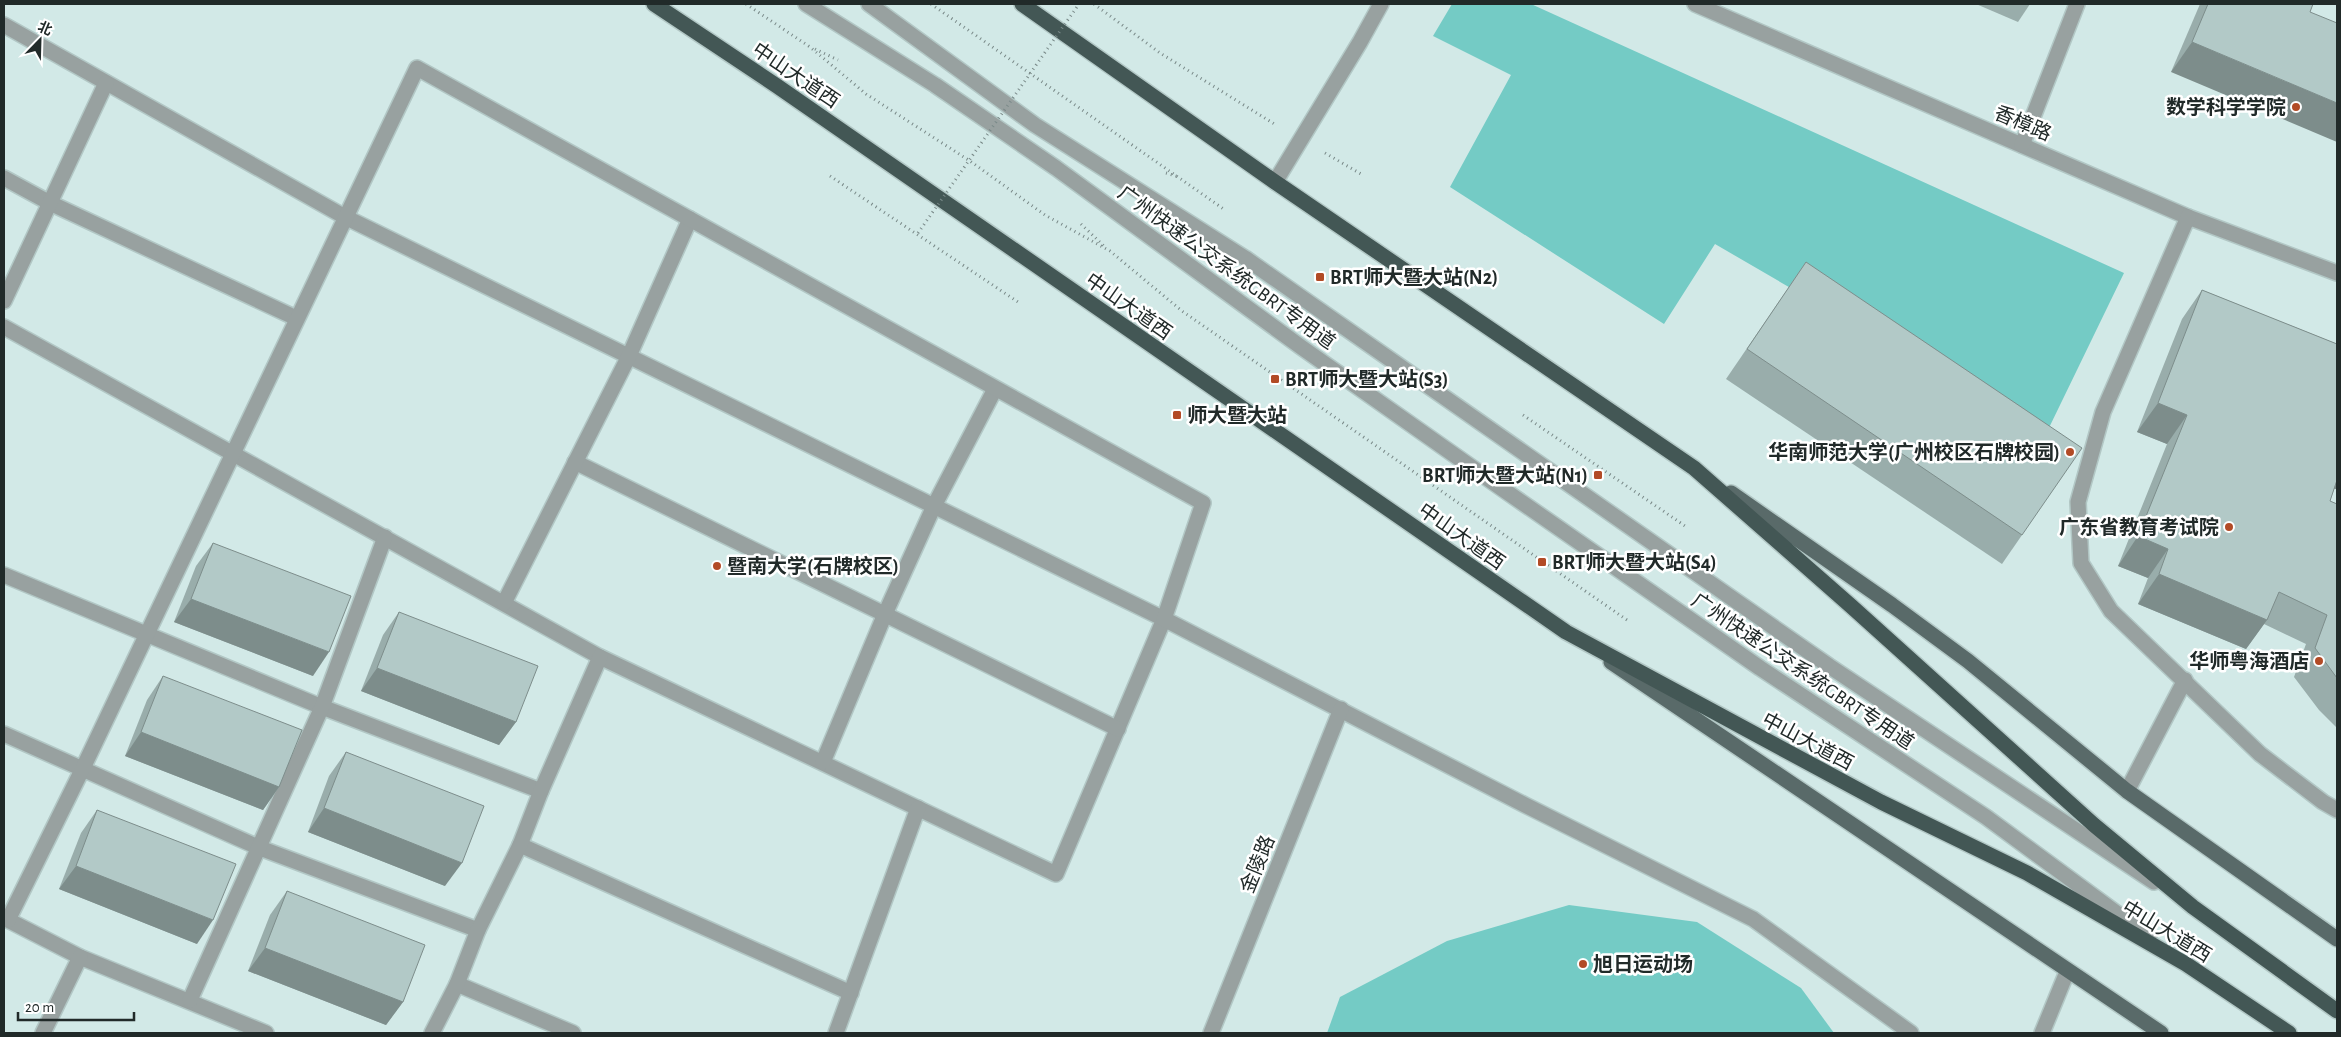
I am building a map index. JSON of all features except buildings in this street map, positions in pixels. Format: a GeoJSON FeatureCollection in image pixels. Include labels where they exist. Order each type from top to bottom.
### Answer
{"type":"FeatureCollection","features":[{"type":"Feature","properties":{"kind":"highway","name":"中山大道西"},"geometry":{"type":"LineString","coordinates":[[654,4],[777,86],[1566,632],[1873,798],[2026,873],[2186,964],[2289,1033]]}},
{"type":"Feature","properties":{"kind":"highway","name":"中山大道西"},"geometry":{"type":"LineString","coordinates":[[1022,4],[1275,182],[1694,468],[1851,606],[2094,825],[2193,907],[2337,1011]]}},
{"type":"Feature","properties":{"kind":"main road"},"geometry":{"type":"LineString","coordinates":[[1694,468],[1892,605],[1968,661],[2127,791],[2337,939]]}},
{"type":"Feature","properties":{"kind":"main road"},"geometry":{"type":"LineString","coordinates":[[1566,632],[2067,972],[2161,1033]]}},
{"type":"Feature","properties":{"kind":"street","name":"广州快速公交系统GBRT专用道"},"geometry":{"type":"LineString","coordinates":[[806,4],[935,84],[1048,162],[1301,347],[1496,485],[1760,668],[1986,817],[2186,964]]}},
{"type":"Feature","properties":{"kind":"street","name":"广州快速公交系统GBRT专用道"},"geometry":{"type":"LineString","coordinates":[[869,4],[1035,125],[1238,253],[1829,666],[2193,907]]}},
{"type":"Feature","properties":{"kind":"street"},"geometry":{"type":"LineString","coordinates":[[1275,182],[1381,4]]}},
{"type":"Feature","properties":{"kind":"street","name":"香樟路"},"geometry":{"type":"LineString","coordinates":[[1695,4],[2188,217],[2337,274]]}},
{"type":"Feature","properties":{"kind":"street"},"geometry":{"type":"LineString","coordinates":[[2022,145],[2077,4]]}},
{"type":"Feature","properties":{"kind":"street"},"geometry":{"type":"LineString","coordinates":[[4,25],[345,217],[1164,619],[1753,919],[1911,1033]]}},
{"type":"Feature","properties":{"kind":"street"},"geometry":{"type":"LineString","coordinates":[[4,327],[233,453],[385,537],[600,657],[1056,874],[1164,619],[1204,503],[417,68],[296,318],[233,453],[83,768],[6,919],[80,957],[190,1000],[266,1033]]}},
{"type":"Feature","properties":{"kind":"street"},"geometry":{"type":"LineString","coordinates":[[4,301],[106,83]]}},
{"type":"Feature","properties":{"kind":"street"},"geometry":{"type":"LineString","coordinates":[[4,178],[50,203],[296,318]]}},
{"type":"Feature","properties":{"kind":"street"},"geometry":{"type":"LineString","coordinates":[[2188,217],[2103,412],[2078,502],[2081,563],[2111,611],[2260,754],[2323,802],[2337,810]]}},
{"type":"Feature","properties":{"kind":"street"},"geometry":{"type":"LineString","coordinates":[[504,603],[629,356],[690,219]]}},
{"type":"Feature","properties":{"kind":"street"},"geometry":{"type":"LineString","coordinates":[[823,762],[885,614],[934,506],[995,389]]}},
{"type":"Feature","properties":{"kind":"street"},"geometry":{"type":"LineString","coordinates":[[575,462],[1118,729]]}},
{"type":"Feature","properties":{"kind":"street"},"geometry":{"type":"LineString","coordinates":[[190,1000],[322,707],[385,537]]}},
{"type":"Feature","properties":{"kind":"street"},"geometry":{"type":"LineString","coordinates":[[4,574],[322,707],[541,791]]}},
{"type":"Feature","properties":{"kind":"street"},"geometry":{"type":"LineString","coordinates":[[432,1033],[457,984],[478,930],[520,845],[541,791],[600,657]]}},
{"type":"Feature","properties":{"kind":"street"},"geometry":{"type":"LineString","coordinates":[[2127,791],[2185,680]]}},
{"type":"Feature","properties":{"kind":"street","name":"金陵路"},"geometry":{"type":"LineString","coordinates":[[1211,1033],[1341,710]]}},
{"type":"Feature","properties":{"kind":"street"},"geometry":{"type":"LineString","coordinates":[[4,734],[260,848],[478,930]]}},
{"type":"Feature","properties":{"kind":"street"},"geometry":{"type":"LineString","coordinates":[[836,1033],[918,808]]}},
{"type":"Feature","properties":{"kind":"street"},"geometry":{"type":"LineString","coordinates":[[520,845],[851,993]]}},
{"type":"Feature","properties":{"kind":"street"},"geometry":{"type":"LineString","coordinates":[[43,1033],[80,957]]}},
{"type":"Feature","properties":{"kind":"street"},"geometry":{"type":"LineString","coordinates":[[2042,1033],[2067,972]]}},
{"type":"Feature","properties":{"kind":"street"},"geometry":{"type":"LineString","coordinates":[[457,984],[573,1033]]}},
{"type":"Feature","properties":{"kind":"path"},"geometry":{"type":"LineString","coordinates":[[746,4],[810,46],[866,94],[970,160],[1045,215],[1110,251],[1182,311],[1627,620]]}},
{"type":"Feature","properties":{"kind":"path"},"geometry":{"type":"LineString","coordinates":[[931,4],[1227,211]]}},
{"type":"Feature","properties":{"kind":"path"},"geometry":{"type":"LineString","coordinates":[[918,233],[1079,4]]}},
{"type":"Feature","properties":{"kind":"path"},"geometry":{"type":"LineString","coordinates":[[1094,4],[1160,53],[1301,140],[1361,174]]}},
{"type":"Feature","properties":{"kind":"path"},"geometry":{"type":"LineString","coordinates":[[830,176],[918,233],[1021,304]]}},
{"type":"Feature","properties":{"kind":"shaded area"},"geometry":{"type":"Polygon","coordinates":[[[1452,4],[1531,4],[2124,273],[2045,436],[1715,244],[1664,324],[1450,187],[1511,75],[1433,36],[1452,4]]]}},
{"type":"Feature","properties":{"kind":"shaded area","name":"旭日运动场"},"geometry":{"type":"Polygon","coordinates":[[[1569,905],[1697,922],[1801,988],[1834,1033],[1327,1033],[1340,997],[1447,941],[1569,905]]]}},
{"type":"Feature","properties":{"kind":"place","name":"数学科学学院"},"geometry":{"type":"Point","coordinates":[2296,107]}},
{"type":"Feature","properties":{"kind":"place","name":"BRT师大暨大站(N2)"},"geometry":{"type":"Point","coordinates":[1320,277]}},
{"type":"Feature","properties":{"kind":"place","name":"BRT师大暨大站(S3)"},"geometry":{"type":"Point","coordinates":[1275,379]}},
{"type":"Feature","properties":{"kind":"place","name":"师大暨大站"},"geometry":{"type":"Point","coordinates":[1177,415]}},
{"type":"Feature","properties":{"kind":"place","name":"华南师范大学(广州校区石牌校园)"},"geometry":{"type":"Point","coordinates":[2070,452]}},
{"type":"Feature","properties":{"kind":"place","name":"BRT师大暨大站(N1)"},"geometry":{"type":"Point","coordinates":[1598,475]}},
{"type":"Feature","properties":{"kind":"place","name":"广东省教育考试院"},"geometry":{"type":"Point","coordinates":[2229,527]}},
{"type":"Feature","properties":{"kind":"place","name":"BRT师大暨大站(S4)"},"geometry":{"type":"Point","coordinates":[1542,562]}},
{"type":"Feature","properties":{"kind":"place","name":"暨南大学(石牌校区)"},"geometry":{"type":"Point","coordinates":[717,566]}},
{"type":"Feature","properties":{"kind":"place","name":"华师粤海酒店"},"geometry":{"type":"Point","coordinates":[2319,661]}},
{"type":"Feature","properties":{"kind":"place","name":"旭日运动场"},"geometry":{"type":"Point","coordinates":[1583,964]}}]}
